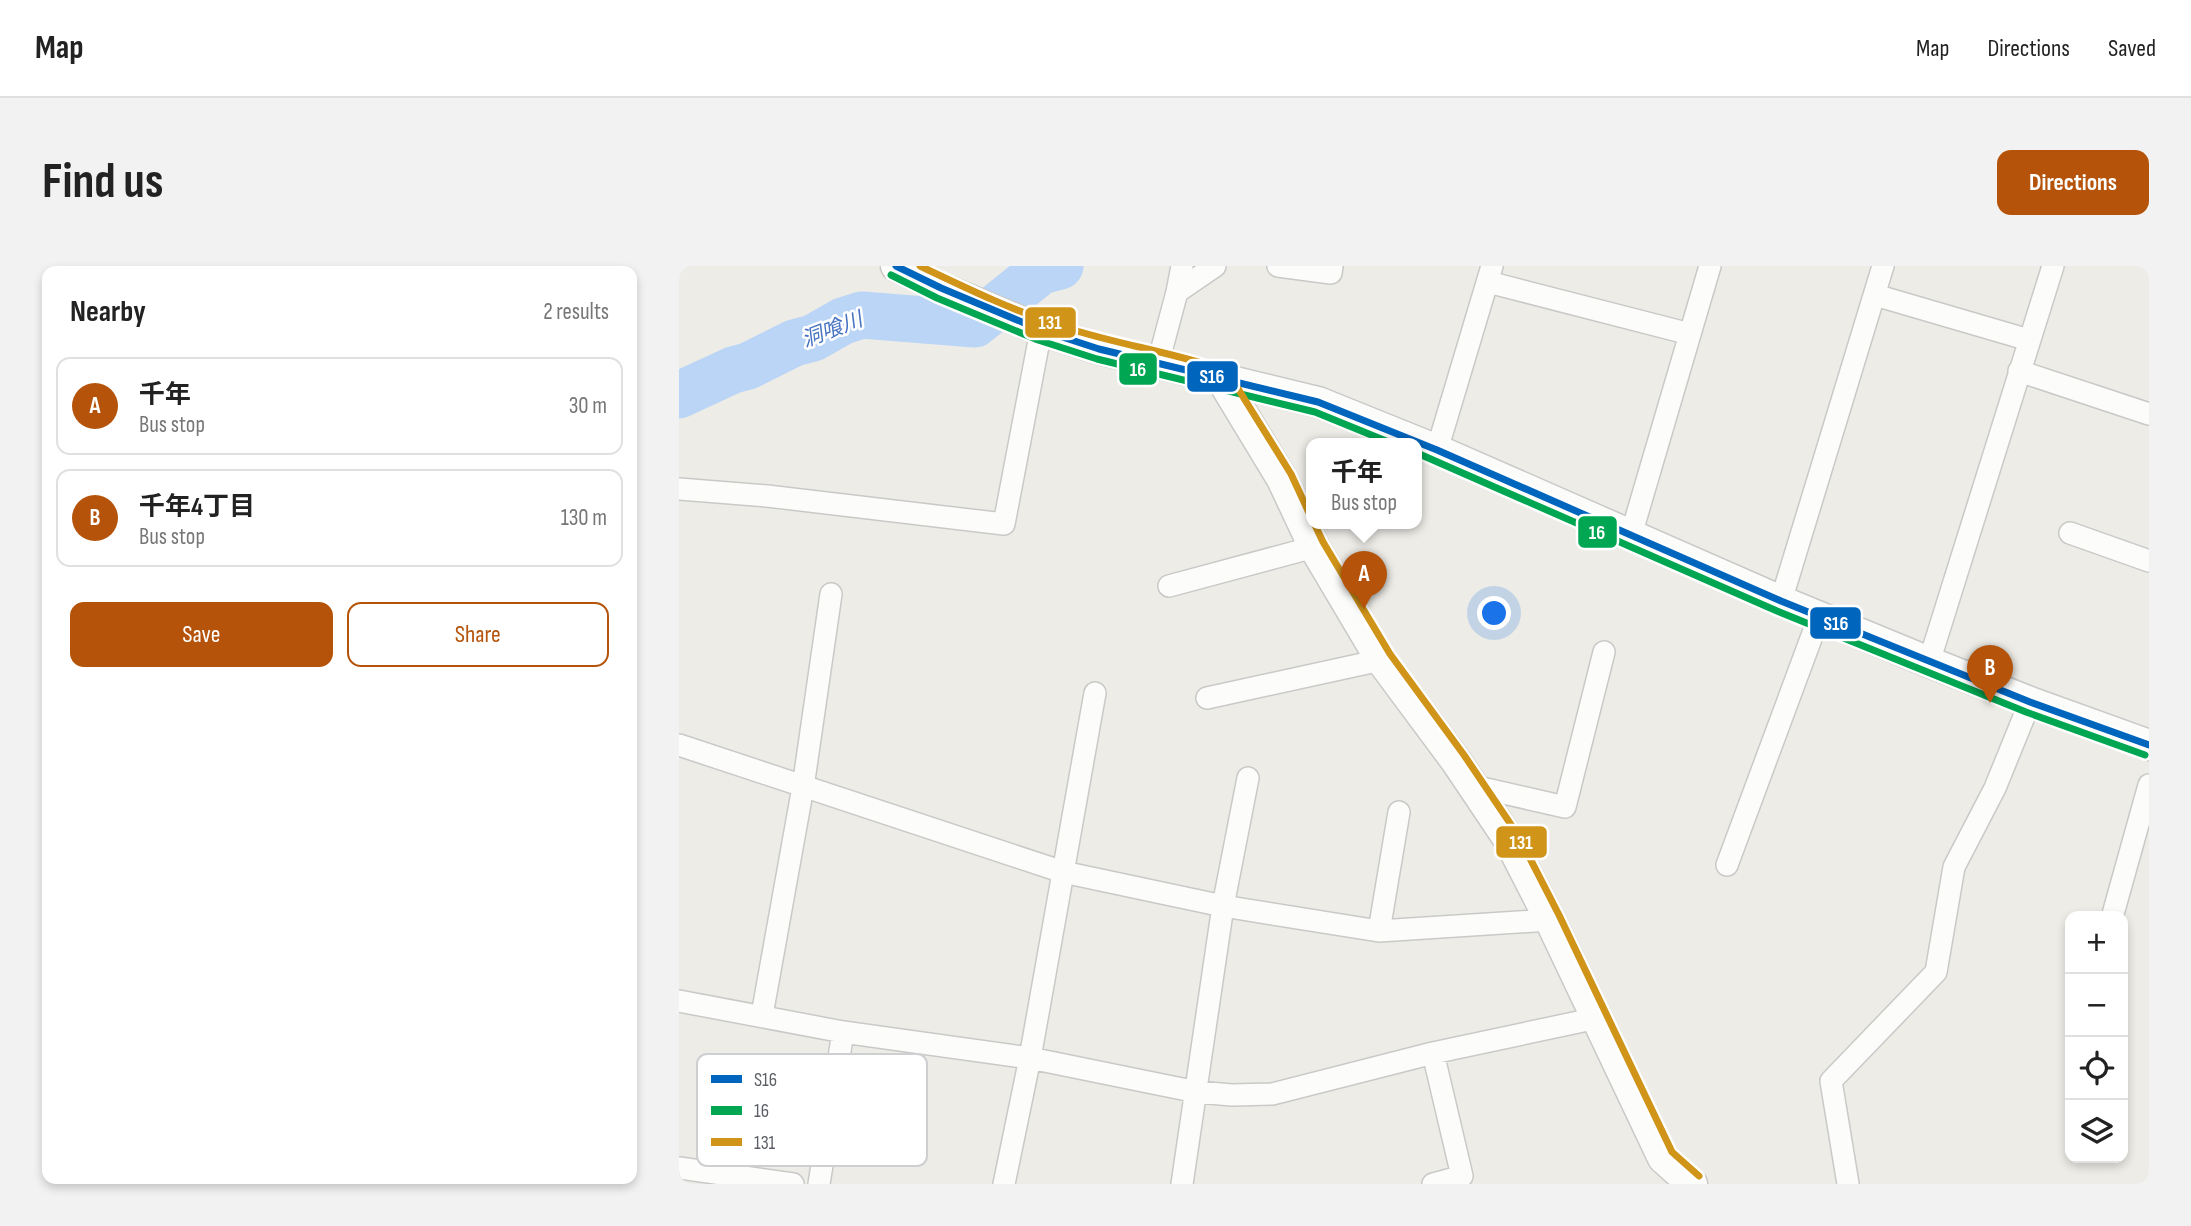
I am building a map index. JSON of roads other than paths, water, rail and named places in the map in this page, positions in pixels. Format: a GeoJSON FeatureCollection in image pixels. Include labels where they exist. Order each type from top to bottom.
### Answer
{"type":"FeatureCollection","features":[{"type":"Feature","properties":{"kind":"street"},"geometry":{"type":"LineString","coordinates":[[895,266],[1041,330],[1099,349],[1318,402],[1407,438]]}},
{"type":"Feature","properties":{"kind":"street"},"geometry":{"type":"LineString","coordinates":[[1158,363],[1182,266]]}},
{"type":"Feature","properties":{"kind":"street"},"geometry":{"type":"LineString","coordinates":[[1177,292],[1215,266]]}},
{"type":"Feature","properties":{"kind":"street"},"geometry":{"type":"LineString","coordinates":[[1278,266],[1331,273],[1332,266]]}},
{"type":"Feature","properties":{"kind":"street"},"geometry":{"type":"LineString","coordinates":[[1631,535],[1710,266]]}},
{"type":"Feature","properties":{"kind":"street"},"geometry":{"type":"LineString","coordinates":[[1781,601],[1883,266]]}},
{"type":"Feature","properties":{"kind":"street"},"geometry":{"type":"LineString","coordinates":[[1929,662],[2053,266]]}},
{"type":"Feature","properties":{"kind":"street"},"geometry":{"type":"LineString","coordinates":[[1437,450],[1490,274],[1690,334]]}},
{"type":"Feature","properties":{"kind":"street"},"geometry":{"type":"LineString","coordinates":[[1875,295],[2029,340]]}},
{"type":"Feature","properties":{"kind":"street"},"geometry":{"type":"LineString","coordinates":[[679,489],[767,496],[1004,524],[1041,330]]}},
{"type":"Feature","properties":{"kind":"street"},"geometry":{"type":"LineString","coordinates":[[2019,371],[2149,414]]}},
{"type":"Feature","properties":{"kind":"street"},"geometry":{"type":"LineString","coordinates":[[1222,380],[1282,479],[1314,547],[1381,660],[1509,839],[1551,920],[1663,1158],[1692,1184]]}},
{"type":"Feature","properties":{"kind":"street"},"geometry":{"type":"LineString","coordinates":[[1422,444],[1819,617],[2029,702],[2149,745]]}},
{"type":"Feature","properties":{"kind":"street"},"geometry":{"type":"LineString","coordinates":[[2070,533],[2149,561]]}},
{"type":"Feature","properties":{"kind":"street"},"geometry":{"type":"LineString","coordinates":[[1169,586],[1314,547]]}},
{"type":"Feature","properties":{"kind":"street"},"geometry":{"type":"LineString","coordinates":[[762,1015],[803,787],[831,594]]}},
{"type":"Feature","properties":{"kind":"street"},"geometry":{"type":"LineString","coordinates":[[1727,865],[1819,617]]}},
{"type":"Feature","properties":{"kind":"street"},"geometry":{"type":"LineString","coordinates":[[1473,786],[1565,807],[1604,652]]}},
{"type":"Feature","properties":{"kind":"street"},"geometry":{"type":"LineString","coordinates":[[1207,698],[1381,660]]}},
{"type":"Feature","properties":{"kind":"street"},"geometry":{"type":"LineString","coordinates":[[1004,1184],[1030,1058],[1095,693]]}},
{"type":"Feature","properties":{"kind":"street"},"geometry":{"type":"LineString","coordinates":[[1848,1184],[1831,1081],[1936,972],[1954,867],[1995,788],[2029,702]]}},
{"type":"Feature","properties":{"kind":"street"},"geometry":{"type":"LineString","coordinates":[[679,745],[1063,872],[1223,906],[1379,931],[1551,920]]}},
{"type":"Feature","properties":{"kind":"street"},"geometry":{"type":"LineString","coordinates":[[1182,1184],[1223,906],[1248,778]]}},
{"type":"Feature","properties":{"kind":"street"},"geometry":{"type":"LineString","coordinates":[[2114,911],[2149,785]]}},
{"type":"Feature","properties":{"kind":"street"},"geometry":{"type":"LineString","coordinates":[[1379,931],[1399,812]]}},
{"type":"Feature","properties":{"kind":"street"},"geometry":{"type":"LineString","coordinates":[[679,1000],[843,1031],[1030,1058],[1197,1091],[1232,1095],[1272,1094],[1433,1053],[1597,1018]]}},
{"type":"Feature","properties":{"kind":"street"},"geometry":{"type":"LineString","coordinates":[[839,1054],[843,1031]]}},
{"type":"Feature","properties":{"kind":"street"},"geometry":{"type":"LineString","coordinates":[[1433,1053],[1462,1176],[1433,1184]]}},
{"type":"Feature","properties":{"kind":"street"},"geometry":{"type":"LineString","coordinates":[[819,1184],[822,1166]]}},
{"type":"Feature","properties":{"kind":"street"},"geometry":{"type":"LineString","coordinates":[[679,1168],[793,1184]]}},
{"type":"Feature","properties":{"kind":"waterway","name":"洞喰川"},"geometry":{"type":"LineString","coordinates":[[679,395],[794,343],[813,338],[843,321],[862,315],[975,324],[1041,271],[1060,266]]}},
{"type":"Feature","properties":{"kind":"place","name":"千年"},"geometry":{"type":"Point","coordinates":[1364,609]}},
{"type":"Feature","properties":{"kind":"place","name":"千年4丁目"},"geometry":{"type":"Point","coordinates":[1990,703]}}]}
